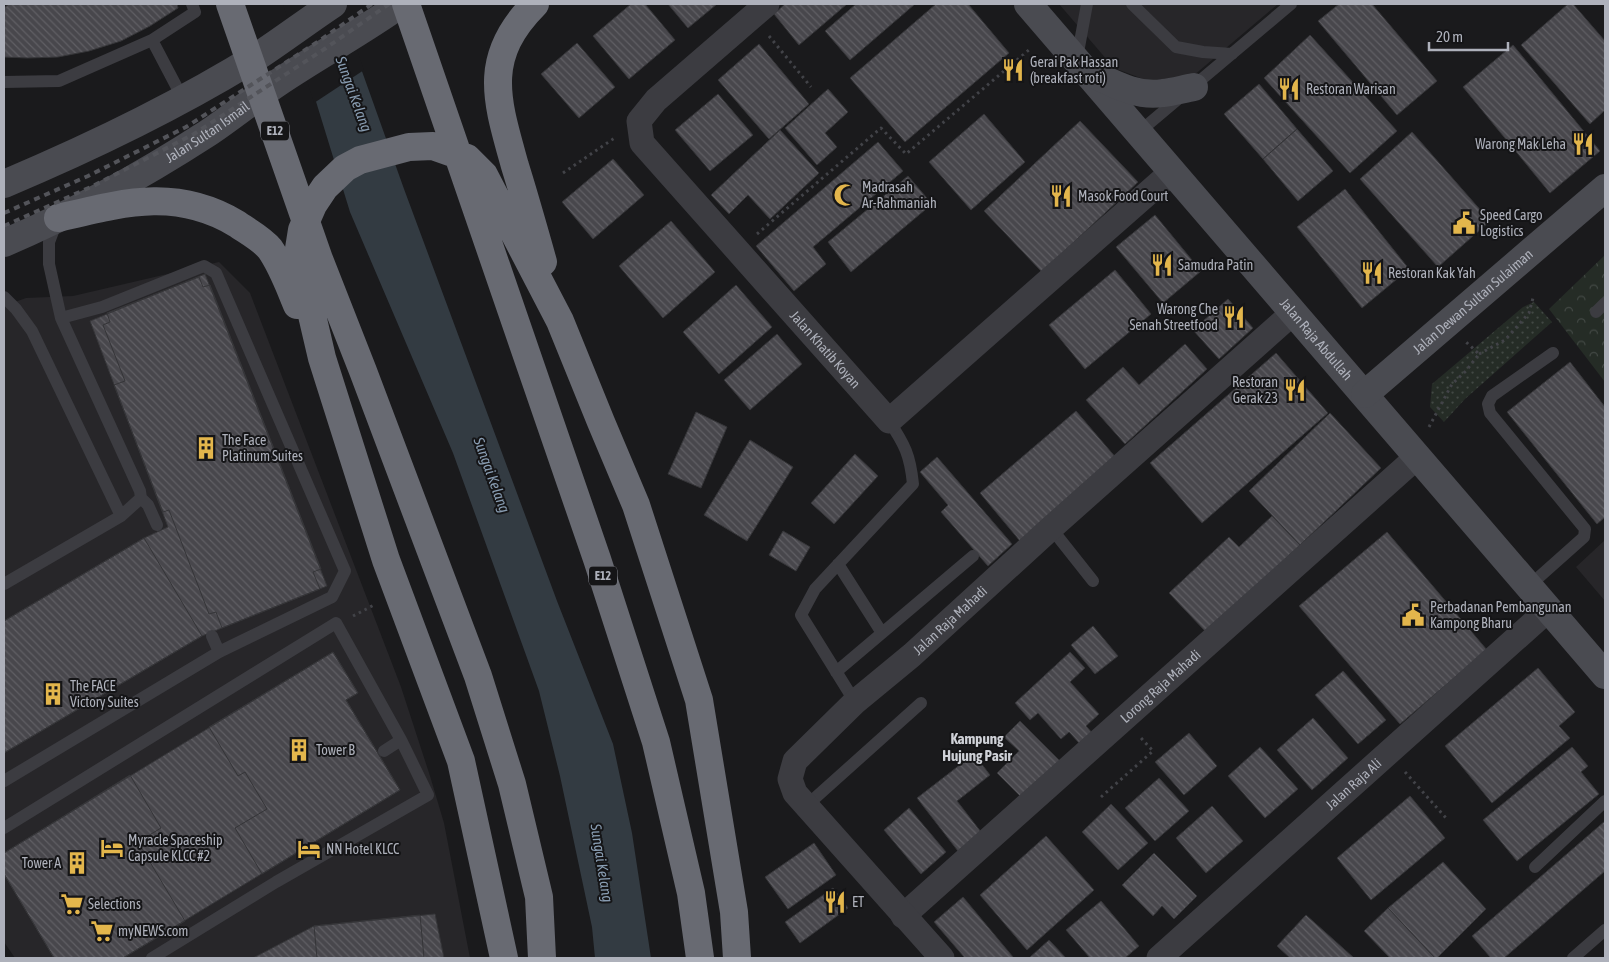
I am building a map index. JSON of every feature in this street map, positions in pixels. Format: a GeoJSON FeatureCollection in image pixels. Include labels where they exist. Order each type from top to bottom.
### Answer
{"type":"FeatureCollection","features":[{"type":"Feature","properties":{"kind":"highway","name":"E12"},"geometry":{"type":"LineString","coordinates":[[230,4],[319,259],[478,676],[512,784],[539,897],[542,958]]}},
{"type":"Feature","properties":{"kind":"highway","name":"E12"},"geometry":{"type":"LineString","coordinates":[[406,4],[597,559],[656,742],[690,893],[700,958]]}},
{"type":"Feature","properties":{"kind":"highway"},"geometry":{"type":"LineString","coordinates":[[535,4],[512,31],[501,58],[497,87],[501,116],[560,321]]}},
{"type":"Feature","properties":{"kind":"highway"},"geometry":{"type":"LineString","coordinates":[[504,958],[460,761],[386,560],[322,358],[298,255],[302,230],[325,187],[345,168],[360,160],[409,147],[433,146],[467,158],[484,175],[560,321],[636,505],[700,700],[734,912],[737,958]]}},
{"type":"Feature","properties":{"kind":"highway"},"geometry":{"type":"LineString","coordinates":[[58,218],[122,204],[157,201],[190,205],[221,215],[248,231],[269,248],[283,272],[322,358]]}},
{"type":"Feature","properties":{"kind":"street"},"geometry":{"type":"LineString","coordinates":[[4,184],[82,151],[182,99],[261,54],[332,4]]}},
{"type":"Feature","properties":{"kind":"street","name":"Jalan Sultan Ismail"},"geometry":{"type":"LineString","coordinates":[[4,243],[58,218],[135,178],[209,132],[279,82],[373,24],[401,4]]}},
{"type":"Feature","properties":{"kind":"street","name":"Jalan Raja Abdullah"},"geometry":{"type":"LineString","coordinates":[[1028,4],[1605,675]]}},
{"type":"Feature","properties":{"kind":"street"},"geometry":{"type":"LineString","coordinates":[[639,121],[656,100],[759,10]]}},
{"type":"Feature","properties":{"kind":"street"},"geometry":{"type":"LineString","coordinates":[[1082,66],[1124,89],[1142,93],[1161,94],[1194,87]]}},
{"type":"Feature","properties":{"kind":"street","name":"Jalan Khatib Koyan"},"geometry":{"type":"LineString","coordinates":[[639,121],[642,143],[889,421]]}},
{"type":"Feature","properties":{"kind":"street"},"geometry":{"type":"LineString","coordinates":[[889,421],[1173,171]]}},
{"type":"Feature","properties":{"kind":"street","name":"Jalan Dewan Sultan Sulaiman"},"geometry":{"type":"LineString","coordinates":[[1365,394],[1605,188]]}},
{"type":"Feature","properties":{"kind":"street","name":"Jalan Raja Mahadi"},"geometry":{"type":"LineString","coordinates":[[942,958],[795,793],[790,779],[795,761],[855,702],[912,655],[1051,528],[1294,312]]}},
{"type":"Feature","properties":{"kind":"street","name":"Lorong Raja Mahadi"},"geometry":{"type":"LineString","coordinates":[[903,916],[1418,456]]}},
{"type":"Feature","properties":{"kind":"street","name":"Jalan Raja Ali"},"geometry":{"type":"LineString","coordinates":[[1159,958],[1548,609]]}},
{"type":"Feature","properties":{"kind":"lane"},"geometry":{"type":"LineString","coordinates":[[4,82],[59,81],[152,40],[195,12],[192,4]]}},
{"type":"Feature","properties":{"kind":"lane"},"geometry":{"type":"LineString","coordinates":[[1082,66],[1087,4]]}},
{"type":"Feature","properties":{"kind":"lane"},"geometry":{"type":"LineString","coordinates":[[1132,4],[1176,47],[1203,52],[1232,54]]}},
{"type":"Feature","properties":{"kind":"lane"},"geometry":{"type":"LineString","coordinates":[[1139,132],[1291,4]]}},
{"type":"Feature","properties":{"kind":"lane"},"geometry":{"type":"LineString","coordinates":[[152,40],[182,99]]}},
{"type":"Feature","properties":{"kind":"lane"},"geometry":{"type":"LineString","coordinates":[[58,218],[49,242],[49,264],[61,318],[136,482],[141,498],[148,506],[158,525]]}},
{"type":"Feature","properties":{"kind":"lane"},"geometry":{"type":"LineString","coordinates":[[4,781],[219,652],[332,597],[345,571],[216,273],[204,266],[102,307],[61,318]]}},
{"type":"Feature","properties":{"kind":"lane"},"geometry":{"type":"LineString","coordinates":[[4,297],[16,309],[32,331],[121,516]]}},
{"type":"Feature","properties":{"kind":"lane"},"geometry":{"type":"LineString","coordinates":[[1529,586],[1584,537],[1586,533],[1585,529],[1490,412],[1488,404],[1492,396],[1553,353]]}},
{"type":"Feature","properties":{"kind":"lane"},"geometry":{"type":"LineString","coordinates":[[855,702],[800,615],[815,589],[914,484],[912,467],[905,445],[889,421]]}},
{"type":"Feature","properties":{"kind":"lane"},"geometry":{"type":"LineString","coordinates":[[4,584],[121,516],[141,498]]}},
{"type":"Feature","properties":{"kind":"lane"},"geometry":{"type":"LineString","coordinates":[[1051,528],[1093,581]]}},
{"type":"Feature","properties":{"kind":"lane"},"geometry":{"type":"LineString","coordinates":[[836,672],[973,556]]}},
{"type":"Feature","properties":{"kind":"lane"},"geometry":{"type":"LineString","coordinates":[[838,564],[882,633]]}},
{"type":"Feature","properties":{"kind":"lane"},"geometry":{"type":"LineString","coordinates":[[4,828],[336,623],[401,740],[428,794],[274,877],[152,958]]}},
{"type":"Feature","properties":{"kind":"lane"},"geometry":{"type":"LineString","coordinates":[[212,636],[219,652]]}},
{"type":"Feature","properties":{"kind":"lane"},"geometry":{"type":"LineString","coordinates":[[804,804],[815,798],[921,703]]}},
{"type":"Feature","properties":{"kind":"lane"},"geometry":{"type":"LineString","coordinates":[[384,752],[401,740]]}},
{"type":"Feature","properties":{"kind":"lane"},"geometry":{"type":"LineString","coordinates":[[1535,867],[1605,801]]}},
{"type":"Feature","properties":{"kind":"lane"},"geometry":{"type":"LineString","coordinates":[[1573,958],[1605,930]]}},
{"type":"Feature","properties":{"kind":"path"},"geometry":{"type":"LineString","coordinates":[[759,10],[811,87]]}},
{"type":"Feature","properties":{"kind":"path"},"geometry":{"type":"LineString","coordinates":[[738,251],[881,128],[906,154],[1030,49]]}},
{"type":"Feature","properties":{"kind":"path"},"geometry":{"type":"LineString","coordinates":[[563,173],[639,121]]}},
{"type":"Feature","properties":{"kind":"path"},"geometry":{"type":"LineString","coordinates":[[1429,427],[1452,384],[1466,371],[1479,354],[1505,340],[1529,313],[1533,298]]}},
{"type":"Feature","properties":{"kind":"path"},"geometry":{"type":"LineString","coordinates":[[1466,342],[1479,354]]}},
{"type":"Feature","properties":{"kind":"path"},"geometry":{"type":"LineString","coordinates":[[363,611],[380,602]]}},
{"type":"Feature","properties":{"kind":"path"},"geometry":{"type":"LineString","coordinates":[[1102,797],[1153,751],[1123,720]]}},
{"type":"Feature","properties":{"kind":"path"},"geometry":{"type":"LineString","coordinates":[[1388,753],[1446,818]]}},
{"type":"Feature","properties":{"kind":"shaded area"},"geometry":{"type":"Polygon","coordinates":[[[1059,4],[1278,4],[1186,82],[1159,85],[1114,68],[1059,4]]]}},
{"type":"Feature","properties":{"kind":"shaded area"},"geometry":{"type":"Polygon","coordinates":[[[219,262],[250,293],[401,687],[444,823],[470,958],[15,958],[4,942],[4,306],[26,298],[73,296],[219,262]]]}},
{"type":"Feature","properties":{"kind":"shaded area"},"geometry":{"type":"Polygon","coordinates":[[[1605,540],[1605,601],[1576,567],[1605,540]]]}},
{"type":"Feature","properties":{"kind":"green space"},"geometry":{"type":"Polygon","coordinates":[[[1605,255],[1605,382],[1549,309],[1605,255]]]}},
{"type":"Feature","properties":{"kind":"green space"},"geometry":{"type":"Polygon","coordinates":[[[1534,302],[1552,322],[1465,399],[1444,422],[1430,407],[1432,384],[1523,307],[1534,302]]]}},
{"type":"Feature","properties":{"kind":"water","name":"Sungai Kelang"},"geometry":{"type":"Polygon","coordinates":[[[286,4],[338,4],[404,189],[557,601],[613,744],[632,833],[651,958],[595,958],[592,927],[560,776],[539,691],[453,453],[350,212],[286,4]]]}},
{"type":"Feature","properties":{"kind":"pier"},"geometry":{"type":"Polygon","coordinates":[[[283,4],[341,4],[364,70],[314,103],[283,4]]]}},
{"type":"Feature","properties":{"kind":"building"},"geometry":{"type":"Polygon","coordinates":[[[9,4],[177,4],[178,8],[150,26],[121,41],[89,51],[58,57],[28,58],[4,57],[4,8],[9,4]]]}},
{"type":"Feature","properties":{"kind":"building"},"geometry":{"type":"Polygon","coordinates":[[[631,4],[645,4],[675,40],[629,79],[593,36],[631,4]]]}},
{"type":"Feature","properties":{"kind":"building"},"geometry":{"type":"Polygon","coordinates":[[[668,4],[717,4],[688,28],[668,4]]]}},
{"type":"Feature","properties":{"kind":"building"},"geometry":{"type":"Polygon","coordinates":[[[785,4],[847,4],[799,45],[774,14],[785,4]]]}},
{"type":"Feature","properties":{"kind":"building"},"geometry":{"type":"Polygon","coordinates":[[[856,4],[915,4],[850,60],[825,31],[856,4]]]}},
{"type":"Feature","properties":{"kind":"building"},"geometry":{"type":"Polygon","coordinates":[[[936,4],[968,4],[1009,53],[905,142],[850,78],[936,4]]]}},
{"type":"Feature","properties":{"kind":"building"},"geometry":{"type":"Polygon","coordinates":[[[1339,4],[1372,4],[1437,81],[1397,115],[1318,21],[1339,4]]]}},
{"type":"Feature","properties":{"kind":"building"},"geometry":{"type":"Polygon","coordinates":[[[1568,4],[1573,4],[1605,41],[1605,110],[1590,124],[1521,45],[1568,4]]]}},
{"type":"Feature","properties":{"kind":"building"},"geometry":{"type":"Polygon","coordinates":[[[1310,35],[1397,131],[1350,173],[1264,78],[1310,35]]]}},
{"type":"Feature","properties":{"kind":"building"},"geometry":{"type":"Polygon","coordinates":[[[577,43],[615,87],[579,118],[541,74],[577,43]]]}},
{"type":"Feature","properties":{"kind":"building"},"geometry":{"type":"Polygon","coordinates":[[[759,44],[809,104],[769,139],[718,80],[759,44]]]}},
{"type":"Feature","properties":{"kind":"building"},"geometry":{"type":"Polygon","coordinates":[[[1513,45],[1600,151],[1550,193],[1463,87],[1513,45]]]}},
{"type":"Feature","properties":{"kind":"building"},"geometry":{"type":"Polygon","coordinates":[[[1259,84],[1297,129],[1263,159],[1224,114],[1259,84]]]}},
{"type":"Feature","properties":{"kind":"building"},"geometry":{"type":"Polygon","coordinates":[[[828,89],[848,112],[825,133],[837,147],[817,165],[785,128],[828,89]]]}},
{"type":"Feature","properties":{"kind":"building"},"geometry":{"type":"Polygon","coordinates":[[[718,94],[753,135],[710,171],[675,130],[718,94]]]}},
{"type":"Feature","properties":{"kind":"building"},"geometry":{"type":"Polygon","coordinates":[[[984,114],[1025,162],[971,210],[929,162],[984,114]]]}},
{"type":"Feature","properties":{"kind":"building","name":"Masok Food Court"},"geometry":{"type":"Polygon","coordinates":[[[1080,121],[1138,182],[1042,272],[984,211],[1080,121]]]}},
{"type":"Feature","properties":{"kind":"building"},"geometry":{"type":"Polygon","coordinates":[[[1297,129],[1333,171],[1298,201],[1263,159],[1297,129]]]}},
{"type":"Feature","properties":{"kind":"building"},"geometry":{"type":"Polygon","coordinates":[[[780,130],[819,173],[770,219],[748,195],[729,214],[711,195],[780,130]]]}},
{"type":"Feature","properties":{"kind":"building"},"geometry":{"type":"Polygon","coordinates":[[[1412,132],[1490,221],[1438,267],[1360,179],[1412,132]]]}},
{"type":"Feature","properties":{"kind":"building","name":"Madrasah Ar-Rahmaniah"},"geometry":{"type":"Polygon","coordinates":[[[878,142],[903,171],[813,247],[826,264],[794,291],[756,246],[878,142]]]}},
{"type":"Feature","properties":{"kind":"building"},"geometry":{"type":"Polygon","coordinates":[[[613,159],[644,195],[593,239],[562,202],[613,159]]]}},
{"type":"Feature","properties":{"kind":"building"},"geometry":{"type":"Polygon","coordinates":[[[908,176],[932,204],[851,272],[828,242],[908,176]]]}},
{"type":"Feature","properties":{"kind":"building"},"geometry":{"type":"Polygon","coordinates":[[[1345,189],[1409,269],[1362,308],[1297,227],[1345,189]]]}},
{"type":"Feature","properties":{"kind":"building"},"geometry":{"type":"Polygon","coordinates":[[[1155,215],[1201,271],[1163,303],[1116,247],[1155,215]]]}},
{"type":"Feature","properties":{"kind":"building"},"geometry":{"type":"Polygon","coordinates":[[[671,221],[715,272],[663,318],[619,266],[671,221]]]}},
{"type":"Feature","properties":{"kind":"building"},"geometry":{"type":"Polygon","coordinates":[[[1115,270],[1151,314],[1085,369],[1049,325],[1115,270]]]}},
{"type":"Feature","properties":{"kind":"building","name":"The Face Platinum Suites"},"geometry":{"type":"Polygon","coordinates":[[[205,274],[327,586],[202,636],[4,753],[4,621],[144,538],[168,527],[90,321],[205,274]]]}},
{"type":"Feature","properties":{"kind":"building","name":"The Face Platinum Suites"},"geometry":{"type":"Polygon","coordinates":[[[199,277],[203,287],[210,285],[321,569],[313,572],[320,589],[222,628],[216,612],[209,614],[169,510],[163,512],[114,385],[125,381],[103,325],[110,322],[107,313],[199,277]]]}},
{"type":"Feature","properties":{"kind":"building"},"geometry":{"type":"Polygon","coordinates":[[[736,285],[772,327],[719,374],[683,332],[736,285]]]}},
{"type":"Feature","properties":{"kind":"building"},"geometry":{"type":"Polygon","coordinates":[[[1228,299],[1253,328],[1219,359],[1193,330],[1228,299]]]}},
{"type":"Feature","properties":{"kind":"building"},"geometry":{"type":"Polygon","coordinates":[[[777,334],[802,364],[750,410],[724,380],[777,334]]]}},
{"type":"Feature","properties":{"kind":"building"},"geometry":{"type":"Polygon","coordinates":[[[1185,344],[1207,369],[1125,444],[1086,400],[1123,367],[1139,385],[1185,344]]]}},
{"type":"Feature","properties":{"kind":"building"},"geometry":{"type":"Polygon","coordinates":[[[1276,353],[1328,413],[1202,523],[1150,463],[1276,353]]]}},
{"type":"Feature","properties":{"kind":"building"},"geometry":{"type":"Polygon","coordinates":[[[1570,362],[1605,407],[1605,517],[1597,524],[1507,412],[1570,362]]]}},
{"type":"Feature","properties":{"kind":"building"},"geometry":{"type":"Polygon","coordinates":[[[1076,411],[1117,459],[1020,541],[980,493],[1076,411]]]}},
{"type":"Feature","properties":{"kind":"building"},"geometry":{"type":"Polygon","coordinates":[[[696,412],[727,427],[701,488],[668,474],[696,412]]]}},
{"type":"Feature","properties":{"kind":"building"},"geometry":{"type":"Polygon","coordinates":[[[1330,413],[1381,468],[1300,545],[1249,491],[1330,413]]]}},
{"type":"Feature","properties":{"kind":"building"},"geometry":{"type":"Polygon","coordinates":[[[750,440],[793,467],[747,541],[704,515],[750,440]]]}},
{"type":"Feature","properties":{"kind":"building"},"geometry":{"type":"Polygon","coordinates":[[[855,454],[878,476],[834,524],[811,503],[855,454]]]}},
{"type":"Feature","properties":{"kind":"building"},"geometry":{"type":"Polygon","coordinates":[[[937,457],[1012,544],[988,566],[941,512],[948,505],[920,472],[937,457]]]}},
{"type":"Feature","properties":{"kind":"building"},"geometry":{"type":"Polygon","coordinates":[[[1272,516],[1300,545],[1207,633],[1169,593],[1229,537],[1239,547],[1272,516]]]}},
{"type":"Feature","properties":{"kind":"building"},"geometry":{"type":"Polygon","coordinates":[[[783,531],[810,547],[796,571],[769,555],[783,531]]]}},
{"type":"Feature","properties":{"kind":"building"},"geometry":{"type":"Polygon","coordinates":[[[1387,532],[1487,650],[1400,724],[1299,606],[1387,532]]]}},
{"type":"Feature","properties":{"kind":"building","name":"The FACE Victory Suites"},"geometry":{"type":"Polygon","coordinates":[[[144,538],[202,636],[4,753],[4,621],[144,538]]]}},
{"type":"Feature","properties":{"kind":"building"},"geometry":{"type":"Polygon","coordinates":[[[1093,626],[1118,656],[1095,674],[1071,645],[1093,626]]]}},
{"type":"Feature","properties":{"kind":"building","name":"Tower B"},"geometry":{"type":"Polygon","coordinates":[[[333,652],[358,693],[346,700],[400,790],[262,874],[235,828],[267,809],[245,772],[238,776],[209,727],[333,652]]]}},
{"type":"Feature","properties":{"kind":"building"},"geometry":{"type":"Polygon","coordinates":[[[333,652],[358,693],[346,700],[400,790],[123,958],[54,958],[4,874],[4,853],[333,652]]]}},
{"type":"Feature","properties":{"kind":"building"},"geometry":{"type":"Polygon","coordinates":[[[1070,652],[1085,668],[1070,682],[1099,714],[1086,726],[1093,734],[1081,745],[1069,732],[1061,739],[1038,713],[1030,720],[1015,703],[1070,652]]]}},
{"type":"Feature","properties":{"kind":"building"},"geometry":{"type":"Polygon","coordinates":[[[1538,668],[1575,712],[1559,726],[1570,738],[1492,803],[1445,746],[1538,668]]]}},
{"type":"Feature","properties":{"kind":"building"},"geometry":{"type":"Polygon","coordinates":[[[1343,671],[1386,720],[1358,744],[1315,695],[1343,671]]]}},
{"type":"Feature","properties":{"kind":"building"},"geometry":{"type":"Polygon","coordinates":[[[1313,718],[1348,758],[1312,790],[1277,750],[1313,718]]]}},
{"type":"Feature","properties":{"kind":"building"},"geometry":{"type":"Polygon","coordinates":[[[1020,721],[1061,762],[1023,799],[997,773],[1019,751],[1004,737],[1020,721]]]}},
{"type":"Feature","properties":{"kind":"building"},"geometry":{"type":"Polygon","coordinates":[[[1189,733],[1217,766],[1184,795],[1155,762],[1189,733]]]}},
{"type":"Feature","properties":{"kind":"building"},"geometry":{"type":"Polygon","coordinates":[[[1260,747],[1298,789],[1265,818],[1228,776],[1260,747]]]}},
{"type":"Feature","properties":{"kind":"building"},"geometry":{"type":"Polygon","coordinates":[[[1572,747],[1588,766],[1581,772],[1599,794],[1517,861],[1483,820],[1572,747]]]}},
{"type":"Feature","properties":{"kind":"building"},"geometry":{"type":"Polygon","coordinates":[[[974,754],[990,775],[957,801],[981,832],[958,851],[917,798],[974,754]]]}},
{"type":"Feature","properties":{"kind":"building","name":"Tower A"},"geometry":{"type":"Polygon","coordinates":[[[130,775],[161,828],[138,842],[185,921],[123,958],[54,958],[4,874],[4,853],[130,775]]]}},
{"type":"Feature","properties":{"kind":"building"},"geometry":{"type":"Polygon","coordinates":[[[1159,778],[1189,811],[1155,841],[1125,808],[1159,778]]]}},
{"type":"Feature","properties":{"kind":"building"},"geometry":{"type":"Polygon","coordinates":[[[1410,796],[1445,838],[1371,900],[1337,858],[1410,796]]]}},
{"type":"Feature","properties":{"kind":"building"},"geometry":{"type":"Polygon","coordinates":[[[1111,804],[1148,843],[1118,870],[1082,832],[1111,804]]]}},
{"type":"Feature","properties":{"kind":"building"},"geometry":{"type":"Polygon","coordinates":[[[1212,806],[1243,841],[1206,873],[1176,838],[1212,806]]]}},
{"type":"Feature","properties":{"kind":"building"},"geometry":{"type":"Polygon","coordinates":[[[909,808],[946,852],[921,874],[884,830],[909,808]]]}},
{"type":"Feature","properties":{"kind":"building"},"geometry":{"type":"Polygon","coordinates":[[[1605,821],[1605,871],[1504,958],[1491,958],[1472,936],[1605,821]]]}},
{"type":"Feature","properties":{"kind":"building"},"geometry":{"type":"Polygon","coordinates":[[[1046,836],[1094,890],[1027,950],[980,895],[1046,836]]]}},
{"type":"Feature","properties":{"kind":"building"},"geometry":{"type":"Polygon","coordinates":[[[814,843],[836,875],[788,909],[765,877],[814,843]]]}},
{"type":"Feature","properties":{"kind":"building"},"geometry":{"type":"Polygon","coordinates":[[[1154,853],[1197,896],[1174,919],[1162,906],[1153,916],[1122,885],[1154,853]]]}},
{"type":"Feature","properties":{"kind":"building"},"geometry":{"type":"Polygon","coordinates":[[[1443,862],[1486,909],[1435,958],[1388,908],[1443,862]]]}},
{"type":"Feature","properties":{"kind":"building"},"geometry":{"type":"Polygon","coordinates":[[[833,888],[848,908],[800,943],[785,922],[833,888]]]}},
{"type":"Feature","properties":{"kind":"building"},"geometry":{"type":"Polygon","coordinates":[[[963,897],[1012,958],[965,958],[934,922],[963,897]]]}},
{"type":"Feature","properties":{"kind":"building"},"geometry":{"type":"Polygon","coordinates":[[[1101,901],[1139,946],[1125,958],[1090,958],[1066,930],[1101,901]]]}},
{"type":"Feature","properties":{"kind":"building"},"geometry":{"type":"Polygon","coordinates":[[[1388,908],[1435,958],[1390,958],[1364,931],[1388,908]]]}},
{"type":"Feature","properties":{"kind":"building"},"geometry":{"type":"Polygon","coordinates":[[[435,914],[444,958],[253,958],[314,926],[435,914]]]}},
{"type":"Feature","properties":{"kind":"building"},"geometry":{"type":"Polygon","coordinates":[[[420,915],[424,958],[317,958],[314,926],[420,915]]]}},
{"type":"Feature","properties":{"kind":"building"},"geometry":{"type":"Polygon","coordinates":[[[1306,915],[1354,958],[1290,958],[1277,946],[1306,915]]]}},
{"type":"Feature","properties":{"kind":"building"},"geometry":{"type":"Polygon","coordinates":[[[1049,940],[1066,958],[1029,958],[1049,940]]]}},
{"type":"Feature","properties":{"kind":"railway"},"geometry":{"type":"LineString","coordinates":[[4,213],[88,176],[186,127],[319,41],[372,4]]}},
{"type":"Feature","properties":{"kind":"railway"},"geometry":{"type":"LineString","coordinates":[[4,226],[93,186],[194,134],[326,48],[389,4]]}},
{"type":"Feature","properties":{"kind":"place","name":"Gerai Pak Hassan (breakfast roti)"},"geometry":{"type":"Point","coordinates":[1013,70]}},
{"type":"Feature","properties":{"kind":"place","name":"Restoran Warisan"},"geometry":{"type":"Point","coordinates":[1289,89]}},
{"type":"Feature","properties":{"kind":"place","name":"Warong Mak Leha"},"geometry":{"type":"Point","coordinates":[1583,144]}},
{"type":"Feature","properties":{"kind":"place","name":"Madrasah Ar-Rahmaniah"},"geometry":{"type":"Point","coordinates":[845,195]}},
{"type":"Feature","properties":{"kind":"place","name":"Masok Food Court"},"geometry":{"type":"Point","coordinates":[1061,196]}},
{"type":"Feature","properties":{"kind":"place","name":"Speed Cargo Logistics"},"geometry":{"type":"Point","coordinates":[1464,223]}},
{"type":"Feature","properties":{"kind":"place","name":"Samudra Patin"},"geometry":{"type":"Point","coordinates":[1162,265]}},
{"type":"Feature","properties":{"kind":"place","name":"Restoran Kak Yah"},"geometry":{"type":"Point","coordinates":[1372,273]}},
{"type":"Feature","properties":{"kind":"place","name":"Warong Che Senah Streetfood"},"geometry":{"type":"Point","coordinates":[1234,317]}},
{"type":"Feature","properties":{"kind":"place","name":"Restoran Gerak 23"},"geometry":{"type":"Point","coordinates":[1295,390]}},
{"type":"Feature","properties":{"kind":"place","name":"The Face Platinum Suites"},"geometry":{"type":"Point","coordinates":[206,448]}},
{"type":"Feature","properties":{"kind":"place","name":"Perbadanan Pembangunan Kampong Bharu"},"geometry":{"type":"Point","coordinates":[1413,615]}},
{"type":"Feature","properties":{"kind":"place","name":"The FACE Victory Suites"},"geometry":{"type":"Point","coordinates":[53,694]}},
{"type":"Feature","properties":{"kind":"place","name":"Tower B"},"geometry":{"type":"Point","coordinates":[299,750]}},
{"type":"Feature","properties":{"kind":"place","name":"Myracle Spaceship Capsule KLCC #2"},"geometry":{"type":"Point","coordinates":[112,848]}},
{"type":"Feature","properties":{"kind":"place","name":"NN Hotel KLCC"},"geometry":{"type":"Point","coordinates":[309,849]}},
{"type":"Feature","properties":{"kind":"place","name":"Tower A"},"geometry":{"type":"Point","coordinates":[77,863]}},
{"type":"Feature","properties":{"kind":"place","name":"ET"},"geometry":{"type":"Point","coordinates":[835,902]}},
{"type":"Feature","properties":{"kind":"place","name":"Selections"},"geometry":{"type":"Point","coordinates":[72,904]}},
{"type":"Feature","properties":{"kind":"place","name":"myNEWS.com"},"geometry":{"type":"Point","coordinates":[102,931]}},
{"type":"Feature","properties":{"kind":"district","name":"Kampung Hujung Pasir"},"geometry":{"type":"Point","coordinates":[977,746]}}]}
